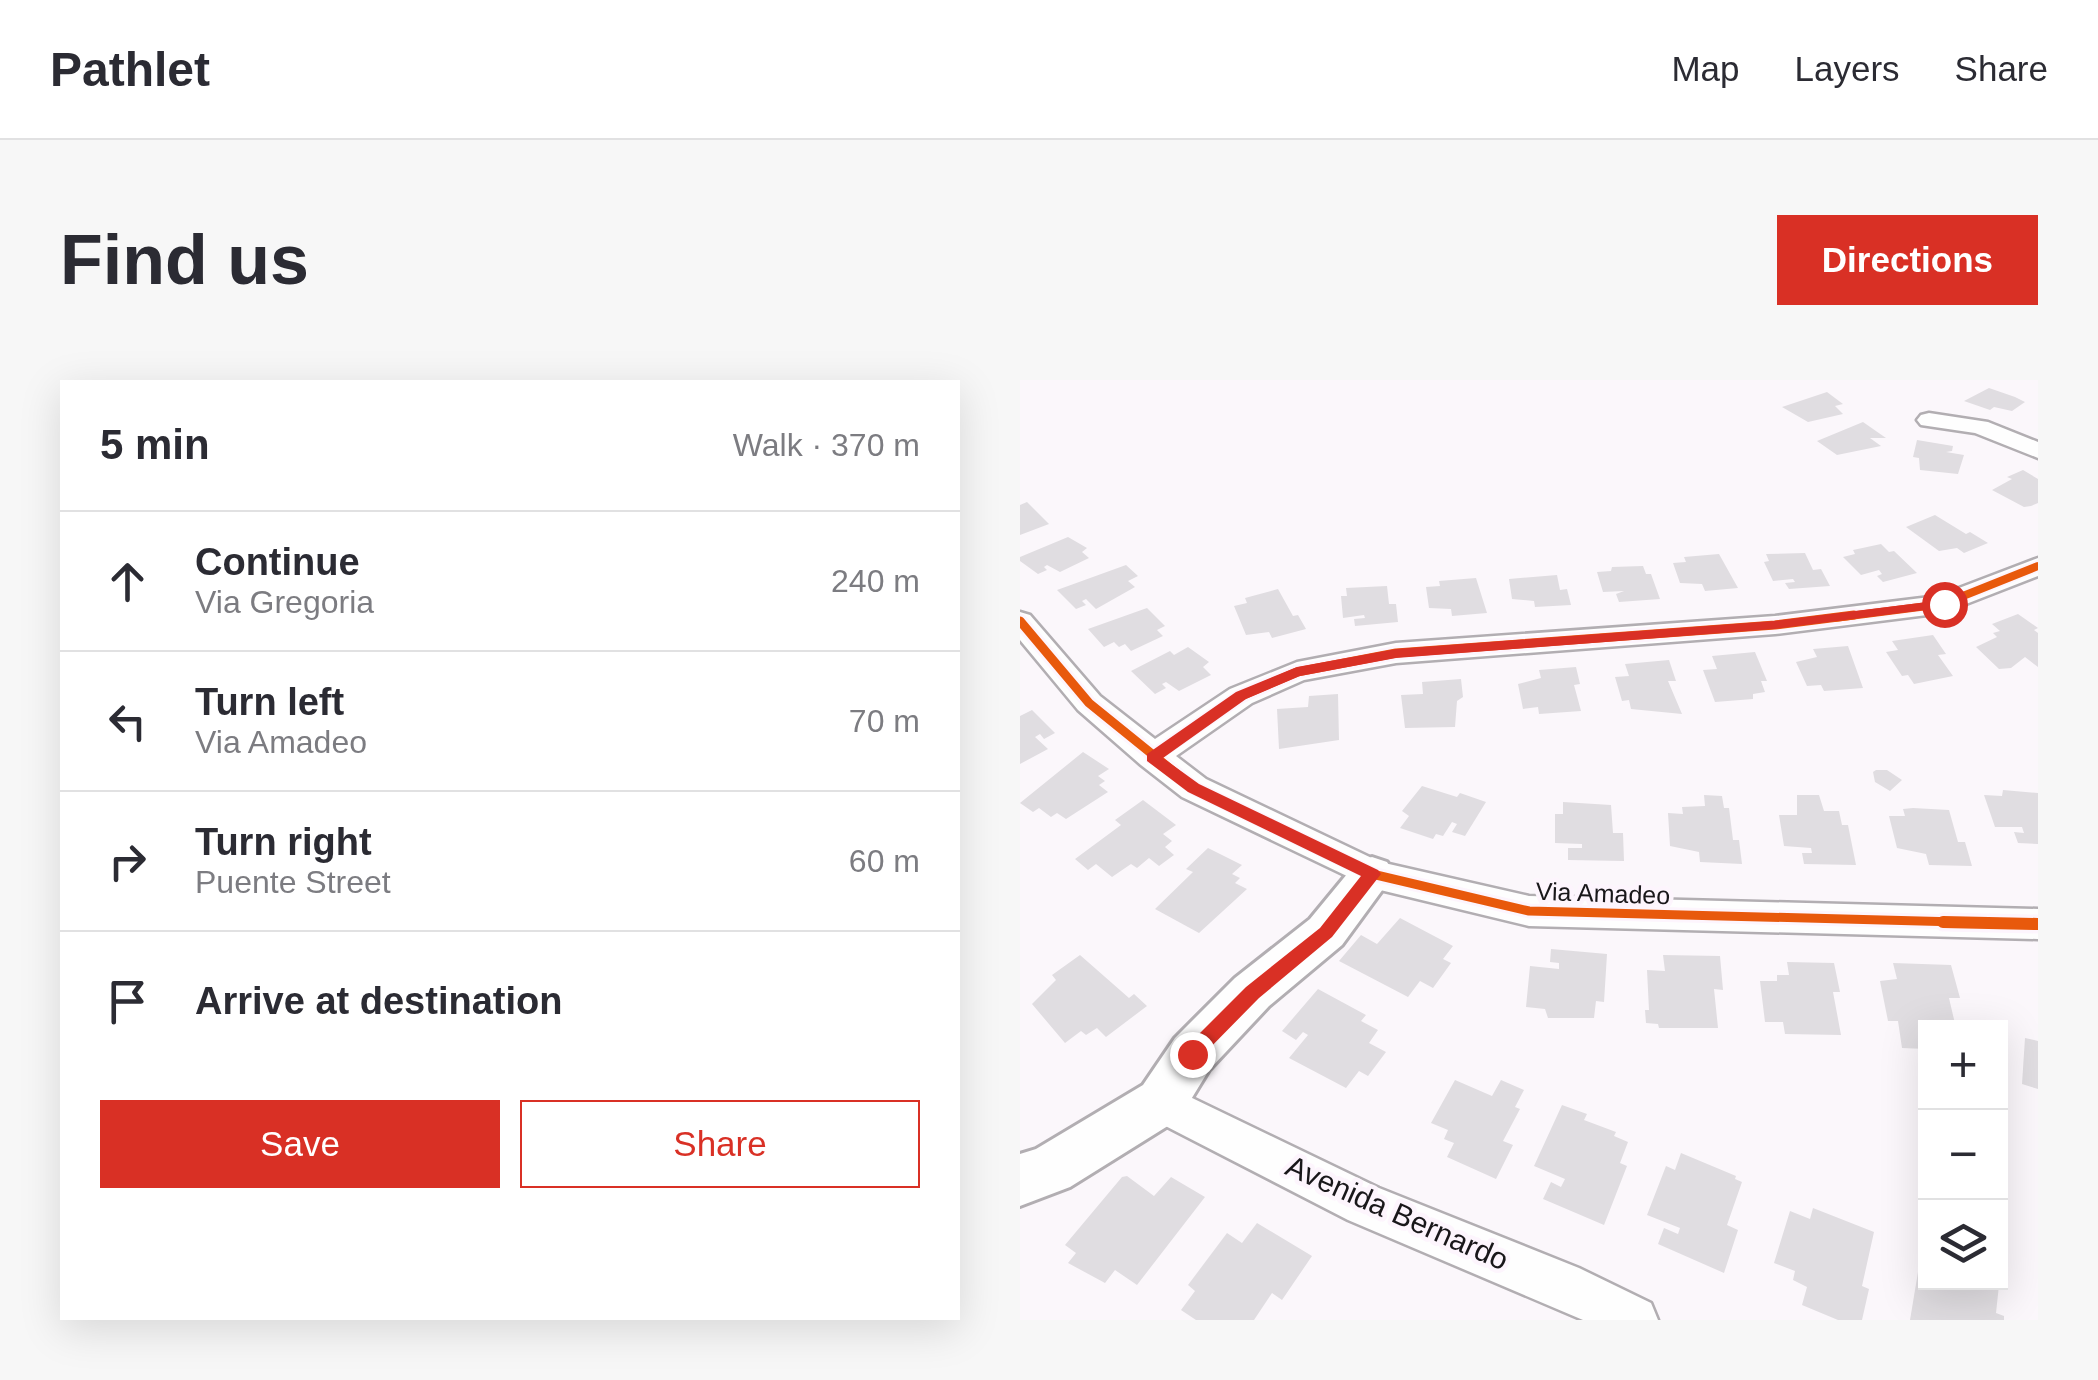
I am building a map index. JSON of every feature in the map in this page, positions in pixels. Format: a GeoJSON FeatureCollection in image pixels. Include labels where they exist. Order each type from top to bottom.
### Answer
{"type":"FeatureCollection","features":[{"type":"Feature","properties":{"kind":"street"},"geometry":{"type":"LineString","coordinates":[[1929,420],[1980,427],[2038,451]]}},
{"type":"Feature","properties":{"kind":"street"},"geometry":{"type":"LineString","coordinates":[[1152,758],[1241,696],[1297,672],[1396,654],[1774,625],[1944,604],[2038,566]]}},
{"type":"Feature","properties":{"kind":"street","name":"Via Amadeo"},"geometry":{"type":"LineString","coordinates":[[1020,621],[1089,703],[1152,758],[1194,788],[1372,874],[1529,912],[2038,924]]}},
{"type":"Feature","properties":{"kind":"street"},"geometry":{"type":"LineString","coordinates":[[1020,1180],[1051,1169],[1161,1102],[1192,1054],[1252,992],[1326,932],[1372,874]]}},
{"type":"Feature","properties":{"kind":"street","name":"Avenida Bernardo"},"geometry":{"type":"LineString","coordinates":[[1161,1102],[1364,1204],[1562,1285],[1634,1320]]}},
{"type":"Feature","properties":{"kind":"building"},"geometry":{"type":"Polygon","coordinates":[[[1989,388],[2025,402],[2012,411],[1994,407],[1990,410],[1964,401],[1989,388]]]}},
{"type":"Feature","properties":{"kind":"building"},"geometry":{"type":"Polygon","coordinates":[[[1827,392],[1843,404],[1835,406],[1843,414],[1808,422],[1782,407],[1827,392]]]}},
{"type":"Feature","properties":{"kind":"building"},"geometry":{"type":"Polygon","coordinates":[[[1863,422],[1886,438],[1870,438],[1881,446],[1837,455],[1817,441],[1863,422]]]}},
{"type":"Feature","properties":{"kind":"building"},"geometry":{"type":"Polygon","coordinates":[[[1917,440],[1953,446],[1952,451],[1946,452],[1964,455],[1958,474],[1920,470],[1919,458],[1913,457],[1917,440]]]}},
{"type":"Feature","properties":{"kind":"building"},"geometry":{"type":"Polygon","coordinates":[[[2023,470],[2038,479],[2038,503],[2024,507],[1992,490],[2023,470]]]}},
{"type":"Feature","properties":{"kind":"building"},"geometry":{"type":"Polygon","coordinates":[[[1027,502],[1049,524],[1020,535],[1020,505],[1027,502]]]}},
{"type":"Feature","properties":{"kind":"building"},"geometry":{"type":"Polygon","coordinates":[[[1935,515],[1988,543],[1964,553],[1957,548],[1939,551],[1906,527],[1935,515]]]}},
{"type":"Feature","properties":{"kind":"building"},"geometry":{"type":"Polygon","coordinates":[[[1068,537],[1087,548],[1082,552],[1089,558],[1060,572],[1047,565],[1047,570],[1038,574],[1020,561],[1020,557],[1068,537]]]}},
{"type":"Feature","properties":{"kind":"building"},"geometry":{"type":"Polygon","coordinates":[[[1881,544],[1917,573],[1883,582],[1877,576],[1882,574],[1879,570],[1861,575],[1843,557],[1855,554],[1853,550],[1881,544]]]}},
{"type":"Feature","properties":{"kind":"building"},"geometry":{"type":"Polygon","coordinates":[[[1805,553],[1813,570],[1821,569],[1830,586],[1789,589],[1785,583],[1795,582],[1793,579],[1773,581],[1764,562],[1769,561],[1766,554],[1805,553]]]}},
{"type":"Feature","properties":{"kind":"building"},"geometry":{"type":"Polygon","coordinates":[[[1719,554],[1738,588],[1705,591],[1702,584],[1680,583],[1673,563],[1686,562],[1684,557],[1719,554]]]}},
{"type":"Feature","properties":{"kind":"building"},"geometry":{"type":"Polygon","coordinates":[[[1126,565],[1138,576],[1128,581],[1135,587],[1096,609],[1086,599],[1082,601],[1086,605],[1076,609],[1057,590],[1126,565]]]}},
{"type":"Feature","properties":{"kind":"building"},"geometry":{"type":"Polygon","coordinates":[[[1643,566],[1646,574],[1651,574],[1660,599],[1619,602],[1616,594],[1624,591],[1603,592],[1597,572],[1611,571],[1612,567],[1643,566]]]}},
{"type":"Feature","properties":{"kind":"building"},"geometry":{"type":"Polygon","coordinates":[[[1557,575],[1560,590],[1567,589],[1571,605],[1535,607],[1534,601],[1512,599],[1509,579],[1557,575]]]}},
{"type":"Feature","properties":{"kind":"building"},"geometry":{"type":"Polygon","coordinates":[[[1476,578],[1487,613],[1452,616],[1451,609],[1429,608],[1426,587],[1440,586],[1439,581],[1476,578]]]}},
{"type":"Feature","properties":{"kind":"building"},"geometry":{"type":"Polygon","coordinates":[[[1387,586],[1389,604],[1396,604],[1398,622],[1355,626],[1354,619],[1365,618],[1364,615],[1343,618],[1341,596],[1347,596],[1346,588],[1387,586]]]}},
{"type":"Feature","properties":{"kind":"building"},"geometry":{"type":"Polygon","coordinates":[[[1278,589],[1293,616],[1298,615],[1306,629],[1272,638],[1269,632],[1246,635],[1234,606],[1247,603],[1245,598],[1278,589]]]}},
{"type":"Feature","properties":{"kind":"building"},"geometry":{"type":"Polygon","coordinates":[[[1147,608],[1165,626],[1157,630],[1163,636],[1131,651],[1125,644],[1119,647],[1114,642],[1104,647],[1088,629],[1147,608]]]}},
{"type":"Feature","properties":{"kind":"building"},"geometry":{"type":"Polygon","coordinates":[[[2018,614],[2038,628],[2034,630],[2038,633],[2038,667],[2025,657],[2011,668],[1999,669],[1976,647],[1997,637],[1993,633],[2000,631],[1992,624],[2018,614]]]}},
{"type":"Feature","properties":{"kind":"building"},"geometry":{"type":"Polygon","coordinates":[[[1933,635],[1946,654],[1938,655],[1953,676],[1914,684],[1908,675],[1902,676],[1886,652],[1898,650],[1892,641],[1933,635]]]}},
{"type":"Feature","properties":{"kind":"building"},"geometry":{"type":"Polygon","coordinates":[[[1848,646],[1863,688],[1824,691],[1821,685],[1807,686],[1796,662],[1817,657],[1813,649],[1848,646]]]}},
{"type":"Feature","properties":{"kind":"building"},"geometry":{"type":"Polygon","coordinates":[[[1188,647],[1209,662],[1203,667],[1211,675],[1179,691],[1166,682],[1162,684],[1166,688],[1155,694],[1131,671],[1170,651],[1174,655],[1188,647]]]}},
{"type":"Feature","properties":{"kind":"building"},"geometry":{"type":"Polygon","coordinates":[[[1755,652],[1767,681],[1761,681],[1765,692],[1753,694],[1753,699],[1715,702],[1703,670],[1717,669],[1712,656],[1755,652]]]}},
{"type":"Feature","properties":{"kind":"building"},"geometry":{"type":"Polygon","coordinates":[[[1669,660],[1676,681],[1668,681],[1682,714],[1631,709],[1629,700],[1622,701],[1615,677],[1629,676],[1625,664],[1669,660]]]}},
{"type":"Feature","properties":{"kind":"building"},"geometry":{"type":"Polygon","coordinates":[[[1576,667],[1580,684],[1574,685],[1581,711],[1539,714],[1538,707],[1523,709],[1518,684],[1541,678],[1539,670],[1576,667]]]}},
{"type":"Feature","properties":{"kind":"building"},"geometry":{"type":"Polygon","coordinates":[[[1461,679],[1463,697],[1457,701],[1455,727],[1405,728],[1401,695],[1423,694],[1422,682],[1461,679]]]}},
{"type":"Feature","properties":{"kind":"building"},"geometry":{"type":"Polygon","coordinates":[[[1338,694],[1339,740],[1279,749],[1277,709],[1308,707],[1309,696],[1338,694]]]}},
{"type":"Feature","properties":{"kind":"building"},"geometry":{"type":"Polygon","coordinates":[[[1032,710],[1055,733],[1044,739],[1040,734],[1035,737],[1048,749],[1020,764],[1020,716],[1032,710]]]}},
{"type":"Feature","properties":{"kind":"building"},"geometry":{"type":"Polygon","coordinates":[[[1083,752],[1109,769],[1098,776],[1105,781],[1099,785],[1108,792],[1066,819],[1057,813],[1051,817],[1039,808],[1033,812],[1020,803],[1083,752]]]}},
{"type":"Feature","properties":{"kind":"building"},"geometry":{"type":"Polygon","coordinates":[[[1876,770],[1887,770],[1902,780],[1890,791],[1875,782],[1876,770]]]}},
{"type":"Feature","properties":{"kind":"building"},"geometry":{"type":"Polygon","coordinates":[[[1422,786],[1486,802],[1465,836],[1452,832],[1457,824],[1452,822],[1443,836],[1436,834],[1433,839],[1400,828],[1409,816],[1402,811],[1422,786]]]}},
{"type":"Feature","properties":{"kind":"building"},"geometry":{"type":"Polygon","coordinates":[[[2003,790],[2038,793],[2038,844],[2018,843],[2014,832],[2024,833],[2022,827],[1995,827],[1984,795],[2002,796],[2003,790]]]}},
{"type":"Feature","properties":{"kind":"building"},"geometry":{"type":"Polygon","coordinates":[[[1704,795],[1722,796],[1724,808],[1729,808],[1733,840],[1739,840],[1742,864],[1700,862],[1699,852],[1670,846],[1668,813],[1683,814],[1682,807],[1705,806],[1704,795]]]}},
{"type":"Feature","properties":{"kind":"building"},"geometry":{"type":"Polygon","coordinates":[[[1797,795],[1819,795],[1824,811],[1839,811],[1842,825],[1848,825],[1856,865],[1804,864],[1802,853],[1812,853],[1811,848],[1784,846],[1779,815],[1797,815],[1797,795]]]}},
{"type":"Feature","properties":{"kind":"building"},"geometry":{"type":"Polygon","coordinates":[[[1143,800],[1176,825],[1163,834],[1172,841],[1165,847],[1174,855],[1159,866],[1149,858],[1137,868],[1131,864],[1112,877],[1096,864],[1088,870],[1075,859],[1121,825],[1115,820],[1143,800]]]}},
{"type":"Feature","properties":{"kind":"building"},"geometry":{"type":"Polygon","coordinates":[[[1563,802],[1611,805],[1613,833],[1623,833],[1624,861],[1568,860],[1568,848],[1582,848],[1582,844],[1555,843],[1555,814],[1563,814],[1563,802]]]}},
{"type":"Feature","properties":{"kind":"building"},"geometry":{"type":"Polygon","coordinates":[[[1903,809],[1949,810],[1958,842],[1965,842],[1972,866],[1929,865],[1926,854],[1897,848],[1889,816],[1905,816],[1903,809]]]}},
{"type":"Feature","properties":{"kind":"building"},"geometry":{"type":"Polygon","coordinates":[[[1208,848],[1242,865],[1232,874],[1240,878],[1235,883],[1247,889],[1199,933],[1155,909],[1193,872],[1186,869],[1208,848]]]}},
{"type":"Feature","properties":{"kind":"building"},"geometry":{"type":"Polygon","coordinates":[[[1400,918],[1453,946],[1443,959],[1451,963],[1433,988],[1420,981],[1408,997],[1339,961],[1361,935],[1377,944],[1400,918]]]}},
{"type":"Feature","properties":{"kind":"building"},"geometry":{"type":"Polygon","coordinates":[[[1551,949],[1607,954],[1604,1002],[1596,1001],[1594,1018],[1548,1018],[1545,1009],[1526,1007],[1530,966],[1559,969],[1559,963],[1550,962],[1551,949]]]}},
{"type":"Feature","properties":{"kind":"building"},"geometry":{"type":"Polygon","coordinates":[[[1080,955],[1129,998],[1134,994],[1147,1006],[1106,1037],[1097,1028],[1086,1035],[1081,1031],[1065,1043],[1032,1004],[1056,980],[1052,975],[1080,955]]]}},
{"type":"Feature","properties":{"kind":"building"},"geometry":{"type":"Polygon","coordinates":[[[1663,955],[1720,956],[1723,990],[1714,989],[1718,1028],[1659,1028],[1658,1024],[1646,1023],[1647,970],[1665,971],[1663,955]]]}},
{"type":"Feature","properties":{"kind":"building"},"geometry":{"type":"Polygon","coordinates":[[[1787,962],[1834,963],[1840,992],[1833,992],[1841,1035],[1785,1034],[1783,1022],[1765,1022],[1760,981],[1777,981],[1777,975],[1789,975],[1787,962]]]}},
{"type":"Feature","properties":{"kind":"building"},"geometry":{"type":"Polygon","coordinates":[[[1893,963],[1951,965],[1960,998],[1949,998],[1954,1020],[1918,1020],[1918,1049],[1902,1048],[1898,1021],[1888,1021],[1880,981],[1897,979],[1893,963]]]}},
{"type":"Feature","properties":{"kind":"building"},"geometry":{"type":"Polygon","coordinates":[[[1318,989],[1366,1015],[1361,1021],[1378,1030],[1369,1043],[1386,1052],[1368,1076],[1359,1071],[1346,1088],[1289,1058],[1308,1035],[1303,1032],[1296,1040],[1282,1031],[1318,989]]]}},
{"type":"Feature","properties":{"kind":"building"},"geometry":{"type":"Polygon","coordinates":[[[2025,1038],[2038,1041],[2038,1089],[2022,1084],[2025,1038]]]}},
{"type":"Feature","properties":{"kind":"building"},"geometry":{"type":"Polygon","coordinates":[[[1455,1080],[1492,1096],[1501,1080],[1524,1090],[1515,1107],[1520,1109],[1503,1141],[1513,1145],[1496,1179],[1447,1157],[1454,1143],[1444,1139],[1448,1130],[1431,1123],[1455,1080]]]}},
{"type":"Feature","properties":{"kind":"building"},"geometry":{"type":"Polygon","coordinates":[[[1562,1105],[1587,1114],[1584,1120],[1616,1132],[1614,1136],[1628,1142],[1620,1163],[1627,1166],[1604,1225],[1543,1199],[1551,1182],[1561,1187],[1565,1179],[1534,1166],[1562,1105]]]}},
{"type":"Feature","properties":{"kind":"building"},"geometry":{"type":"Polygon","coordinates":[[[1681,1153],[1742,1182],[1727,1225],[1738,1230],[1724,1273],[1658,1244],[1664,1228],[1678,1234],[1680,1228],[1647,1215],[1666,1166],[1675,1170],[1681,1153]]]}},
{"type":"Feature","properties":{"kind":"building"},"geometry":{"type":"Polygon","coordinates":[[[1127,1176],[1154,1196],[1171,1177],[1205,1197],[1137,1285],[1115,1270],[1105,1283],[1068,1263],[1076,1253],[1065,1245],[1122,1177],[1127,1176]]]}},
{"type":"Feature","properties":{"kind":"building"},"geometry":{"type":"Polygon","coordinates":[[[1813,1208],[1874,1232],[1862,1286],[1869,1289],[1862,1320],[1838,1320],[1802,1305],[1807,1287],[1793,1280],[1795,1271],[1774,1263],[1790,1211],[1810,1219],[1813,1208]]]}},
{"type":"Feature","properties":{"kind":"building"},"geometry":{"type":"Polygon","coordinates":[[[1257,1223],[1312,1256],[1282,1300],[1272,1293],[1254,1320],[1196,1320],[1181,1310],[1195,1291],[1188,1285],[1227,1233],[1242,1243],[1257,1223]]]}},
{"type":"Feature","properties":{"kind":"building"},"geometry":{"type":"Polygon","coordinates":[[[1918,1272],[1918,1290],[1998,1290],[1996,1313],[2004,1316],[2004,1320],[1910,1320],[1918,1272]]]}},
{"type":"Feature","properties":{"kind":"cycle path"},"geometry":{"type":"LineString","coordinates":[[1152,757],[1241,696],[1297,672],[1396,653],[1775,625],[1943,604],[2038,566]]}},
{"type":"Feature","properties":{"kind":"cycle path"},"geometry":{"type":"LineString","coordinates":[[1020,621],[1089,703],[1194,788],[1372,874],[1529,911],[2038,924]]}},
{"type":"Feature","properties":{"kind":"route"},"geometry":{"type":"LineString","coordinates":[[1192,1054],[1252,992],[1326,932],[1372,874],[1239,812],[1194,788],[1152,758],[1241,696],[1297,672],[1396,654],[1774,625],[1944,604]]}}]}
